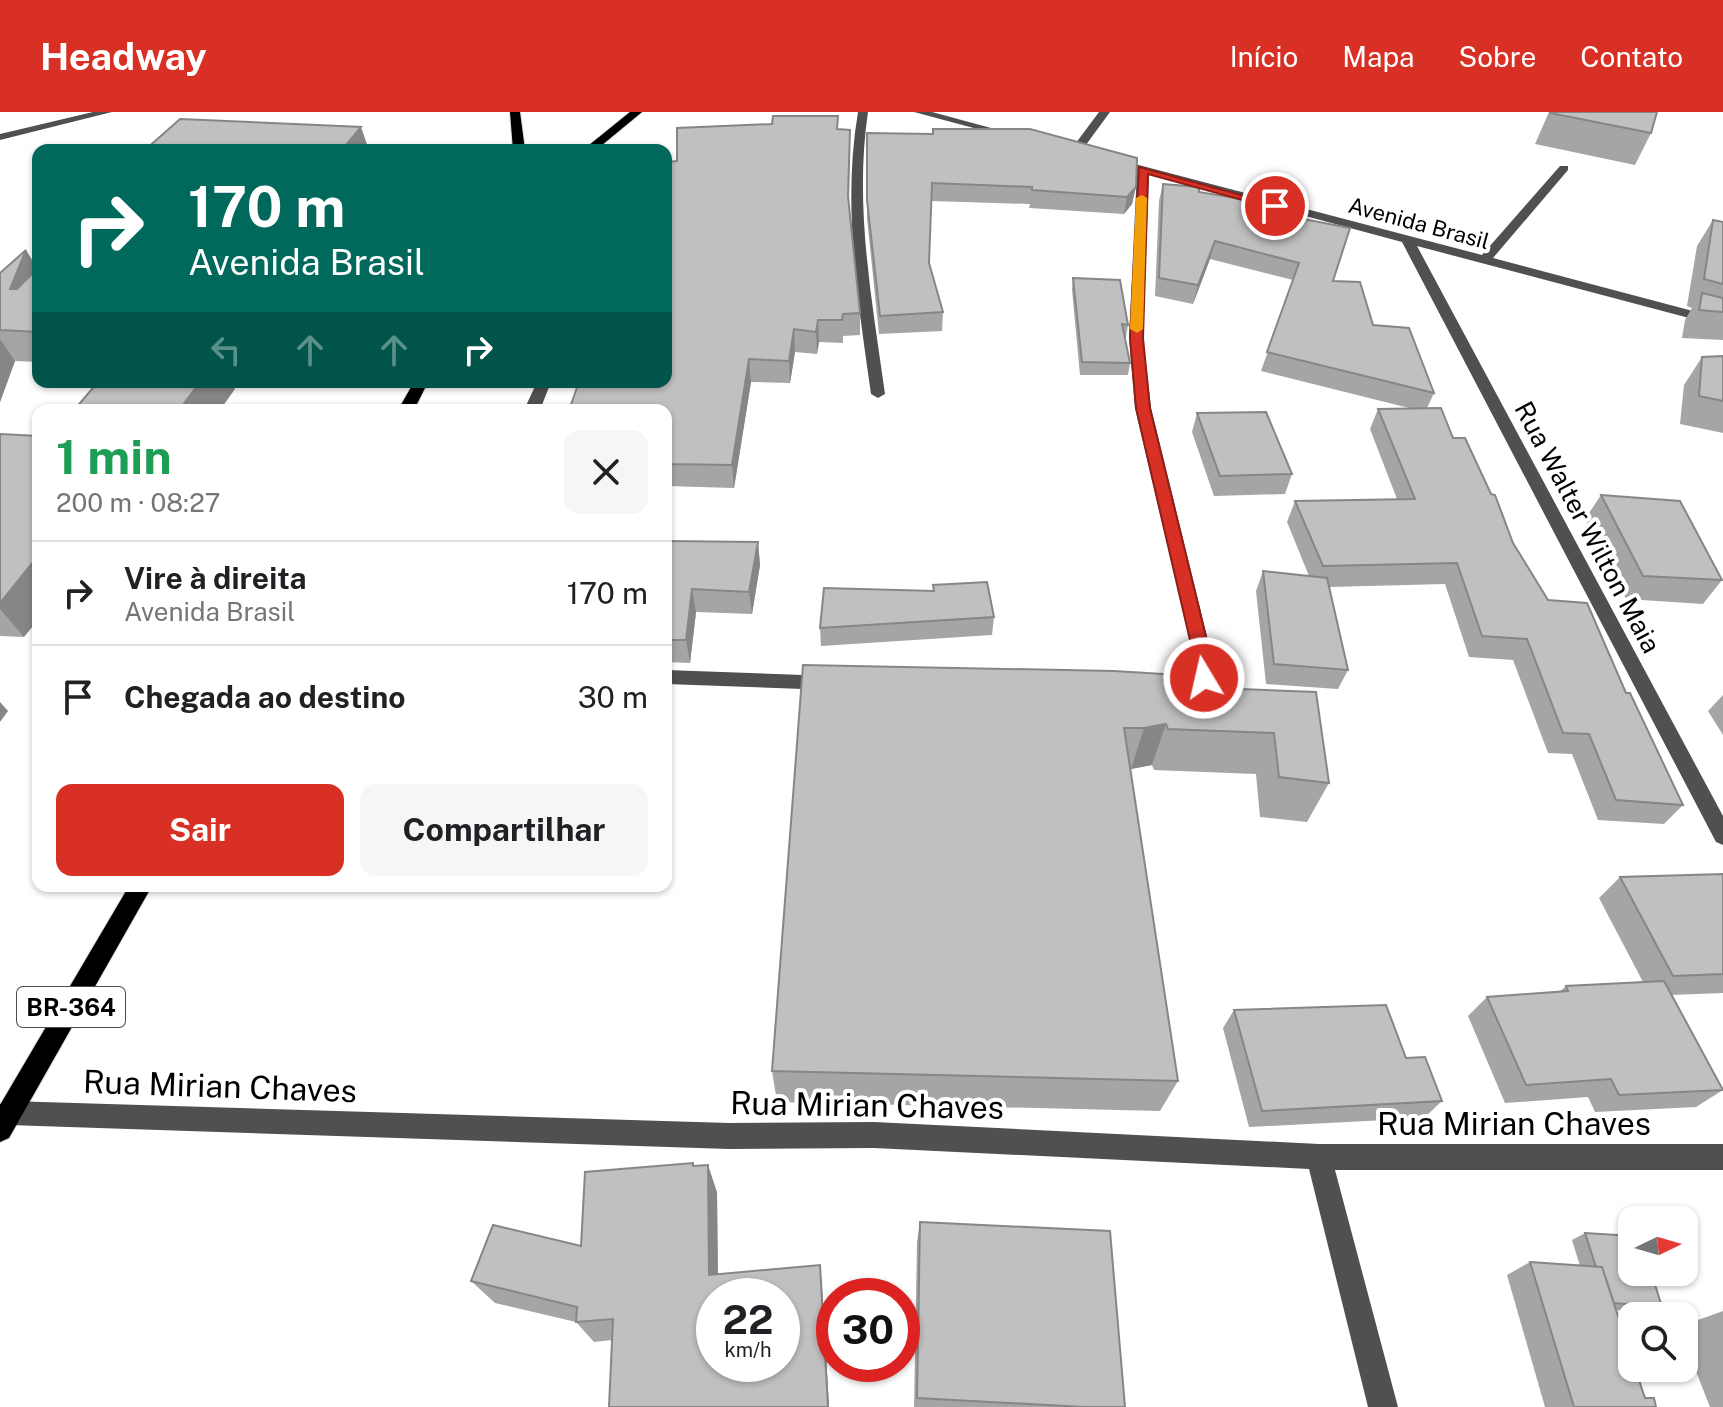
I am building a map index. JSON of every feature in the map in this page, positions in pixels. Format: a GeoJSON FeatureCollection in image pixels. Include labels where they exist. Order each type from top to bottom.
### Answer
{"type":"FeatureCollection","features":[{"type":"Feature","properties":{"kind":"main road"},"geometry":{"type":"LineString","coordinates":[[515,112],[518,144]]}},
{"type":"Feature","properties":{"kind":"main road"},"geometry":{"type":"LineString","coordinates":[[597,144],[637,112]]}},
{"type":"Feature","properties":{"kind":"main road","name":"BR-364"},"geometry":{"type":"LineString","coordinates":[[5,1121],[138,892]]}},
{"type":"Feature","properties":{"kind":"street"},"geometry":{"type":"LineString","coordinates":[[0,137],[107,112]]}},
{"type":"Feature","properties":{"kind":"street"},"geometry":{"type":"LineString","coordinates":[[863,112],[856,146],[859,257],[878,394]]}},
{"type":"Feature","properties":{"kind":"street"},"geometry":{"type":"LineString","coordinates":[[919,112],[1019,137]]}},
{"type":"Feature","properties":{"kind":"street"},"geometry":{"type":"LineString","coordinates":[[1062,148],[1083,153],[1105,112]]}},
{"type":"Feature","properties":{"kind":"street","name":"Avenida Brasil"},"geometry":{"type":"LineString","coordinates":[[1116,162],[1723,323]]}},
{"type":"Feature","properties":{"kind":"street"},"geometry":{"type":"LineString","coordinates":[[1484,261],[1564,168]]}},
{"type":"Feature","properties":{"kind":"street"},"geometry":{"type":"LineString","coordinates":[[1143,169],[1136,338],[1143,408],[1202,653],[1204,678],[1189,693],[1174,694]]}},
{"type":"Feature","properties":{"kind":"street","name":"Rua Walter Wilton Maia"},"geometry":{"type":"LineString","coordinates":[[1408,241],[1723,836]]}},
{"type":"Feature","properties":{"kind":"street"},"geometry":{"type":"LineString","coordinates":[[672,677],[852,684]]}},
{"type":"Feature","properties":{"kind":"street","name":"Rua Mirian Chaves"},"geometry":{"type":"LineString","coordinates":[[5,1121],[729,1136],[874,1135],[1319,1157],[1723,1157]]}},
{"type":"Feature","properties":{"kind":"street"},"geometry":{"type":"LineString","coordinates":[[1319,1157],[1383,1407]]}},
{"type":"Feature","properties":{"kind":"building"},"geometry":{"type":"Polygon","coordinates":[[[1550,112],[1657,112],[1651,133],[1550,112]]]}},
{"type":"Feature","properties":{"kind":"building"},"geometry":{"type":"Polygon","coordinates":[[[773,116],[838,116],[837,129],[850,130],[848,196],[860,313],[843,314],[842,320],[818,320],[816,332],[794,329],[789,361],[749,359],[732,465],[672,464],[672,404],[571,404],[577,388],[672,388],[672,161],[677,161],[677,128],[772,124],[773,116]]]}},
{"type":"Feature","properties":{"kind":"building"},"geometry":{"type":"Polygon","coordinates":[[[180,119],[361,127],[347,144],[152,144],[180,119]]]}},
{"type":"Feature","properties":{"kind":"building"},"geometry":{"type":"Polygon","coordinates":[[[933,129],[1030,129],[1137,158],[1136,187],[1127,197],[1032,190],[1032,187],[932,183],[929,263],[943,312],[880,316],[867,200],[867,133],[933,134],[933,129]]]}},
{"type":"Feature","properties":{"kind":"building"},"geometry":{"type":"Polygon","coordinates":[[[1163,184],[1199,187],[1199,192],[1259,202],[1257,210],[1350,228],[1333,281],[1360,282],[1373,325],[1409,328],[1434,393],[1267,352],[1299,263],[1215,241],[1198,285],[1159,278],[1163,184]]]}},
{"type":"Feature","properties":{"kind":"building"},"geometry":{"type":"Polygon","coordinates":[[[1713,220],[1723,222],[1723,284],[1704,279],[1713,220]]]}},
{"type":"Feature","properties":{"kind":"building"},"geometry":{"type":"Polygon","coordinates":[[[26,250],[10,289],[17,289],[32,274],[32,332],[0,330],[0,273],[26,250]]]}},
{"type":"Feature","properties":{"kind":"building"},"geometry":{"type":"Polygon","coordinates":[[[1073,278],[1120,280],[1128,325],[1122,324],[1130,363],[1082,362],[1073,278]]]}},
{"type":"Feature","properties":{"kind":"building"},"geometry":{"type":"Polygon","coordinates":[[[1702,293],[1723,298],[1723,312],[1699,310],[1702,293]]]}},
{"type":"Feature","properties":{"kind":"building"},"geometry":{"type":"Polygon","coordinates":[[[1723,356],[1723,401],[1699,396],[1702,357],[1723,356]]]}},
{"type":"Feature","properties":{"kind":"building"},"geometry":{"type":"Polygon","coordinates":[[[93,388],[196,388],[184,404],[79,404],[93,388]]]}},
{"type":"Feature","properties":{"kind":"building"},"geometry":{"type":"Polygon","coordinates":[[[1441,408],[1453,438],[1465,438],[1491,494],[1495,495],[1513,543],[1548,600],[1587,603],[1626,693],[1630,693],[1683,805],[1616,800],[1589,734],[1563,733],[1527,639],[1482,636],[1457,563],[1323,566],[1295,501],[1415,499],[1378,409],[1441,408]]]}},
{"type":"Feature","properties":{"kind":"building"},"geometry":{"type":"Polygon","coordinates":[[[1266,412],[1292,474],[1220,476],[1197,413],[1266,412]]]}},
{"type":"Feature","properties":{"kind":"building"},"geometry":{"type":"Polygon","coordinates":[[[0,434],[32,436],[32,563],[0,603],[0,434]]]}},
{"type":"Feature","properties":{"kind":"building"},"geometry":{"type":"Polygon","coordinates":[[[1601,495],[1680,501],[1722,580],[1643,576],[1601,495]]]}},
{"type":"Feature","properties":{"kind":"building"},"geometry":{"type":"Polygon","coordinates":[[[672,541],[758,542],[749,592],[692,589],[686,640],[672,640],[672,541]]]}},
{"type":"Feature","properties":{"kind":"building"},"geometry":{"type":"Polygon","coordinates":[[[1263,571],[1327,578],[1348,670],[1274,664],[1263,571]]]}},
{"type":"Feature","properties":{"kind":"building"},"geometry":{"type":"Polygon","coordinates":[[[987,582],[994,617],[820,628],[824,588],[934,591],[933,585],[987,582]]]}},
{"type":"Feature","properties":{"kind":"building"},"geometry":{"type":"Polygon","coordinates":[[[803,665],[1114,671],[1212,677],[1215,688],[1316,692],[1329,783],[1279,777],[1274,733],[1168,729],[1166,724],[1124,728],[1178,1081],[772,1071],[803,665]]]}},
{"type":"Feature","properties":{"kind":"building"},"geometry":{"type":"Polygon","coordinates":[[[1723,874],[1723,974],[1673,976],[1620,877],[1723,874]]]}},
{"type":"Feature","properties":{"kind":"building"},"geometry":{"type":"Polygon","coordinates":[[[1664,981],[1723,1090],[1619,1095],[1611,1079],[1526,1085],[1487,997],[1568,991],[1566,986],[1664,981]]]}},
{"type":"Feature","properties":{"kind":"building"},"geometry":{"type":"Polygon","coordinates":[[[1386,1005],[1406,1058],[1425,1057],[1442,1101],[1262,1111],[1234,1010],[1386,1005]]]}},
{"type":"Feature","properties":{"kind":"building"},"geometry":{"type":"Polygon","coordinates":[[[693,1163],[693,1166],[708,1165],[709,1275],[820,1265],[821,1278],[816,1278],[816,1382],[827,1382],[828,1407],[609,1407],[613,1319],[576,1322],[577,1307],[471,1281],[493,1225],[581,1246],[585,1172],[693,1163]]]}},
{"type":"Feature","properties":{"kind":"building"},"geometry":{"type":"Polygon","coordinates":[[[920,1222],[1110,1231],[1125,1407],[917,1398],[917,1382],[920,1382],[920,1222]]]}},
{"type":"Feature","properties":{"kind":"building"},"geometry":{"type":"Polygon","coordinates":[[[1585,1233],[1618,1235],[1618,1286],[1655,1286],[1660,1302],[1614,1303],[1602,1267],[1596,1267],[1585,1233]]]}},
{"type":"Feature","properties":{"kind":"building"},"geometry":{"type":"Polygon","coordinates":[[[1530,1262],[1602,1267],[1618,1316],[1618,1382],[1640,1382],[1645,1398],[1654,1398],[1656,1407],[1574,1407],[1530,1262]]]}},
{"type":"Feature","properties":{"kind":"slow traffic"},"geometry":{"type":"LineString","coordinates":[[1137,329],[1142,198]]}},
{"type":"Feature","properties":{"kind":"route"},"geometry":{"type":"LineString","coordinates":[[1204,678],[1202,653],[1143,408],[1136,338],[1143,169],[1275,206]]}}]}
